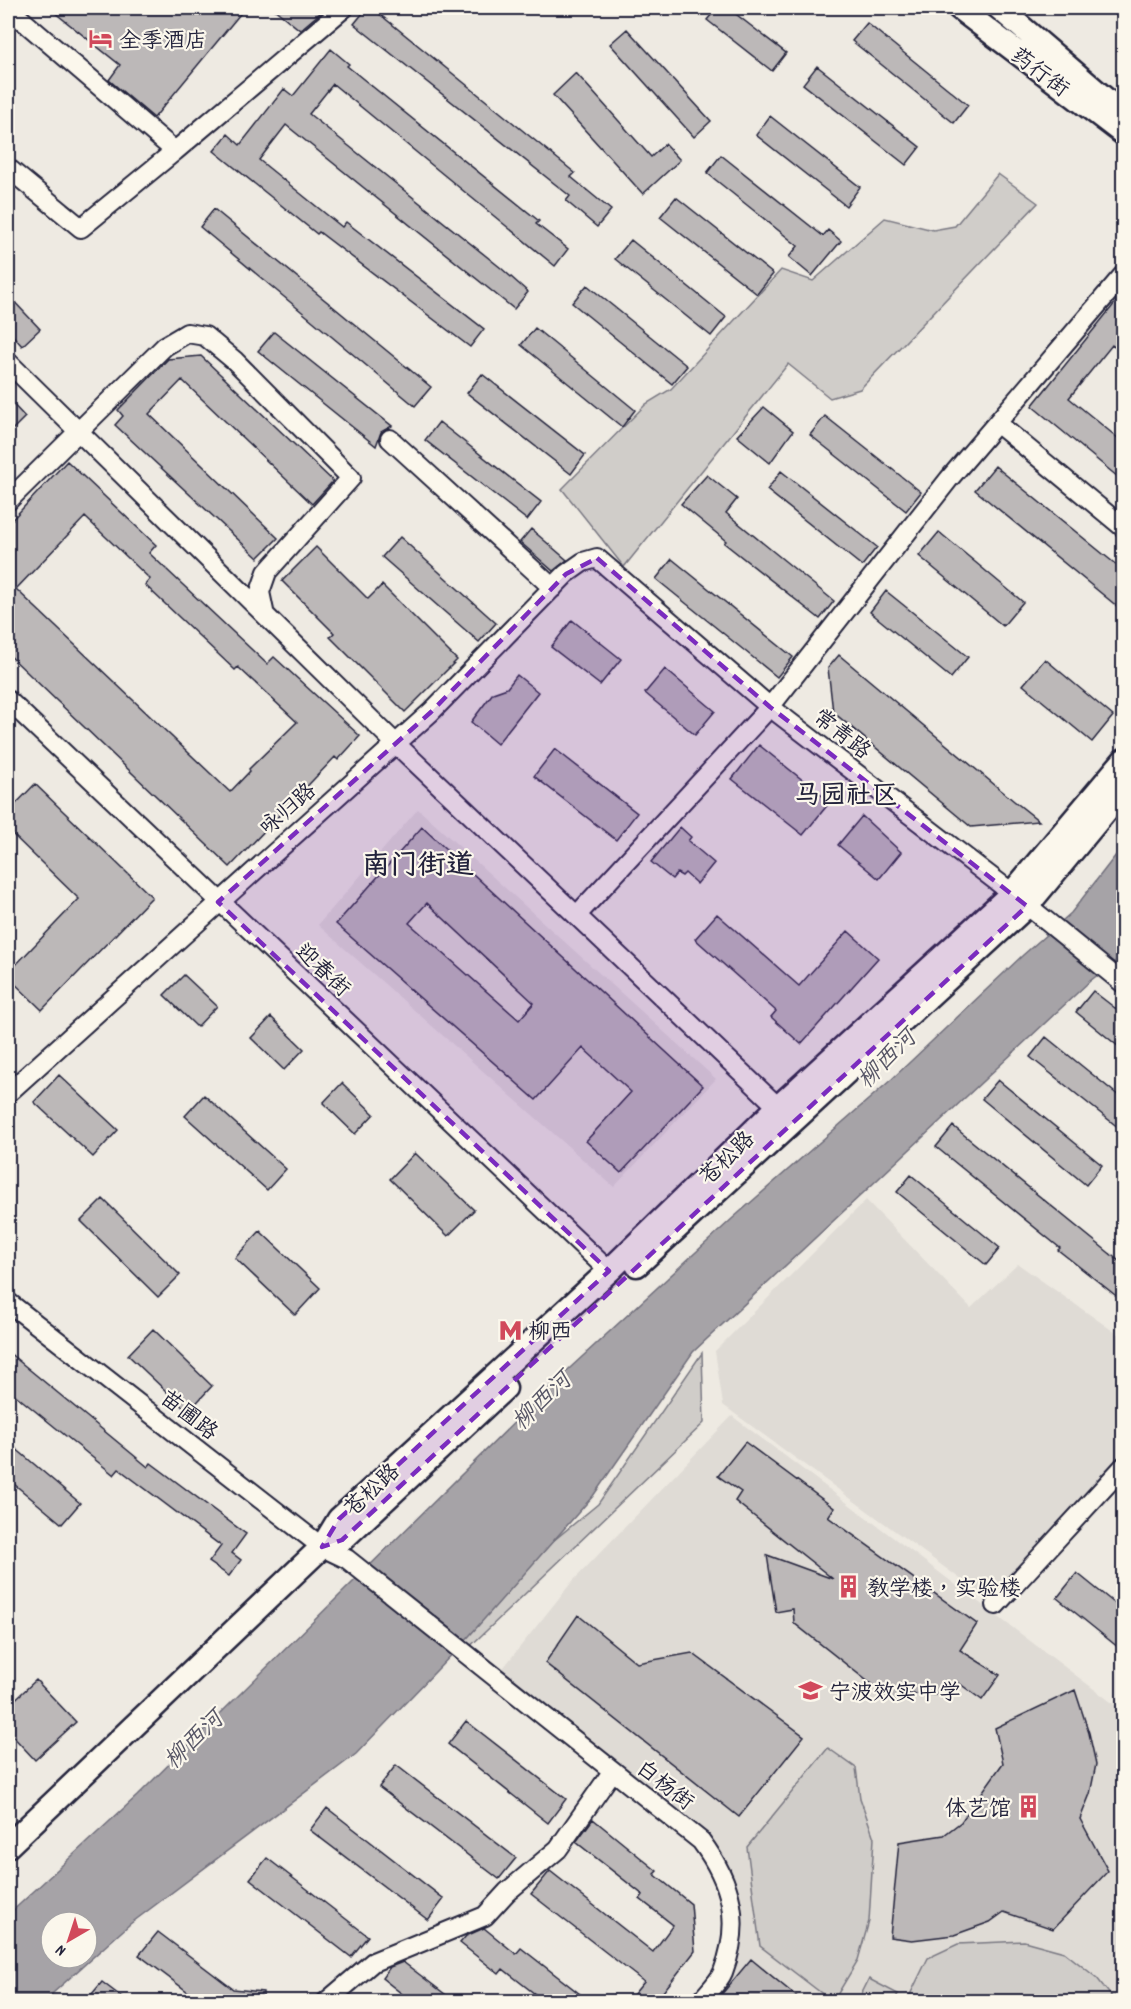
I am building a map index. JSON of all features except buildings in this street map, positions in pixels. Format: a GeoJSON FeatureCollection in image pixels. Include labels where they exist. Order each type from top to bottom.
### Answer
{"type":"FeatureCollection","features":[{"type":"Feature","properties":{"kind":"main road","name":"药行街"},"geometry":{"type":"LineString","coordinates":[[959,8],[1124,134]]}},
{"type":"Feature","properties":{"kind":"main road","name":"药行街"},"geometry":{"type":"LineString","coordinates":[[999,8],[1124,115]]}},
{"type":"Feature","properties":{"kind":"main road"},"geometry":{"type":"LineString","coordinates":[[1030,36],[1124,98]]}},
{"type":"Feature","properties":{"kind":"main road"},"geometry":{"type":"LineString","coordinates":[[1003,42],[1124,147]]}},
{"type":"Feature","properties":{"kind":"main road","name":"苍松路"},"geometry":{"type":"LineString","coordinates":[[8,1846],[322,1547],[339,1519],[609,1271],[778,1107],[1025,904],[1124,760]]}},
{"type":"Feature","properties":{"kind":"main road","name":"苍松路"},"geometry":{"type":"LineString","coordinates":[[322,1547],[342,1540],[1025,904],[1124,789]]}},
{"type":"Feature","properties":{"kind":"street"},"geometry":{"type":"LineString","coordinates":[[8,8],[175,151]]}},
{"type":"Feature","properties":{"kind":"street"},"geometry":{"type":"LineString","coordinates":[[8,168],[81,228],[344,8]]}},
{"type":"Feature","properties":{"kind":"street"},"geometry":{"type":"LineString","coordinates":[[577,915],[770,707],[949,479],[1124,274]]}},
{"type":"Feature","properties":{"kind":"street"},"geometry":{"type":"LineString","coordinates":[[8,501],[165,346],[187,333],[205,336],[235,361],[351,478],[267,572],[260,592],[264,611]]}},
{"type":"Feature","properties":{"kind":"street"},"geometry":{"type":"LineString","coordinates":[[8,362],[264,611],[395,743],[778,1107]]}},
{"type":"Feature","properties":{"kind":"street"},"geometry":{"type":"LineString","coordinates":[[997,423],[1124,528]]}},
{"type":"Feature","properties":{"kind":"street"},"geometry":{"type":"LineString","coordinates":[[390,439],[553,588]]}},
{"type":"Feature","properties":{"kind":"street","name":"常青路"},"geometry":{"type":"LineString","coordinates":[[597,558],[770,707],[1025,904],[1124,984]]}},
{"type":"Feature","properties":{"kind":"street","name":"咏归路"},"geometry":{"type":"LineString","coordinates":[[8,1093],[430,712],[553,588],[583,562],[597,558]]}},
{"type":"Feature","properties":{"kind":"street","name":"迎春街"},"geometry":{"type":"LineString","coordinates":[[8,700],[609,1271]]}},
{"type":"Feature","properties":{"kind":"street","name":"苗圃路"},"geometry":{"type":"LineString","coordinates":[[8,1302],[322,1547],[347,1559]]}},
{"type":"Feature","properties":{"kind":"street"},"geometry":{"type":"LineString","coordinates":[[996,1605],[1124,1466]]}},
{"type":"Feature","properties":{"kind":"street","name":"白杨街"},"geometry":{"type":"LineString","coordinates":[[347,1559],[701,1841],[716,1862],[734,1906],[731,1937],[723,1974],[700,2001]]}},
{"type":"Feature","properties":{"kind":"street"},"geometry":{"type":"LineString","coordinates":[[326,2001],[374,1962],[485,1916],[507,1892],[558,1849],[612,1772]]}},
{"type":"Feature","properties":{"kind":"highlighted area"},"geometry":{"type":"Polygon","coordinates":[[[597,558],[770,707],[1027,906],[342,1540],[322,1547],[339,1519],[609,1271],[218,902],[431,712],[566,574],[597,558]]]}},
{"type":"Feature","properties":{"kind":"shaded area"},"geometry":{"type":"Polygon","coordinates":[[[998,174],[1038,203],[860,389],[830,398],[788,364],[624,567],[562,489],[646,404],[671,389],[781,270],[813,281],[885,218],[933,230],[955,226],[998,174]]]}},
{"type":"Feature","properties":{"kind":"shaded area"},"geometry":{"type":"Polygon","coordinates":[[[418,809],[716,1079],[614,1187],[318,925],[418,809]]]}},
{"type":"Feature","properties":{"kind":"shaded area"},"geometry":{"type":"Polygon","coordinates":[[[866,1200],[971,1308],[1018,1264],[1123,1338],[1123,1466],[996,1605],[723,1405],[715,1351],[866,1200]]]}},
{"type":"Feature","properties":{"kind":"shaded area"},"geometry":{"type":"Polygon","coordinates":[[[702,1353],[704,1423],[463,1653],[440,1634],[598,1504],[702,1353]]]}},
{"type":"Feature","properties":{"kind":"shaded area","name":"宁波效实中学"},"geometry":{"type":"Polygon","coordinates":[[[732,1416],[1123,1711],[1123,2001],[708,2001],[739,1906],[730,1869],[713,1841],[616,1768],[500,1672],[571,1583],[732,1416]]]}},
{"type":"Feature","properties":{"kind":"shaded area"},"geometry":{"type":"Polygon","coordinates":[[[828,1748],[856,1768],[860,1798],[874,1838],[869,1921],[858,1960],[833,2002],[760,1946],[747,1847],[828,1748]]]}},
{"type":"Feature","properties":{"kind":"shaded area"},"geometry":{"type":"Polygon","coordinates":[[[1024,1941],[1064,1952],[1097,1978],[1115,2001],[907,2001],[928,1958],[958,1944],[1024,1941]]]}},
{"type":"Feature","properties":{"kind":"shaded area"},"geometry":{"type":"Polygon","coordinates":[[[869,1979],[898,1994],[894,2001],[858,2001],[869,1979]]]}},
{"type":"Feature","properties":{"kind":"water","name":"柳西河"},"geometry":{"type":"Polygon","coordinates":[[[1123,846],[1123,965],[1117,960],[1090,981],[693,1352],[593,1496],[463,1643],[356,1754],[130,1924],[99,1952],[99,1910],[39,1910],[39,1970],[79,1970],[44,2001],[8,2002],[8,1915],[137,1796],[558,1379],[733,1218],[892,1079],[1023,955],[1071,913],[1123,846]]]}},
{"type":"Feature","properties":{"kind":"place","name":"全季酒店"},"geometry":{"type":"Point","coordinates":[101,39]}},
{"type":"Feature","properties":{"kind":"place","name":"柳西"},"geometry":{"type":"Point","coordinates":[510,1330]}},
{"type":"Feature","properties":{"kind":"place","name":"教学楼，实验楼"},"geometry":{"type":"Point","coordinates":[849,1587]}},
{"type":"Feature","properties":{"kind":"place","name":"宁波效实中学"},"geometry":{"type":"Point","coordinates":[811,1691]}},
{"type":"Feature","properties":{"kind":"place","name":"体艺馆"},"geometry":{"type":"Point","coordinates":[1029,1807]}},
{"type":"Feature","properties":{"kind":"district","name":"马园社区"},"geometry":{"type":"Point","coordinates":[846,794]}},
{"type":"Feature","properties":{"kind":"district","name":"南门街道"},"geometry":{"type":"Point","coordinates":[418,863]}}]}
